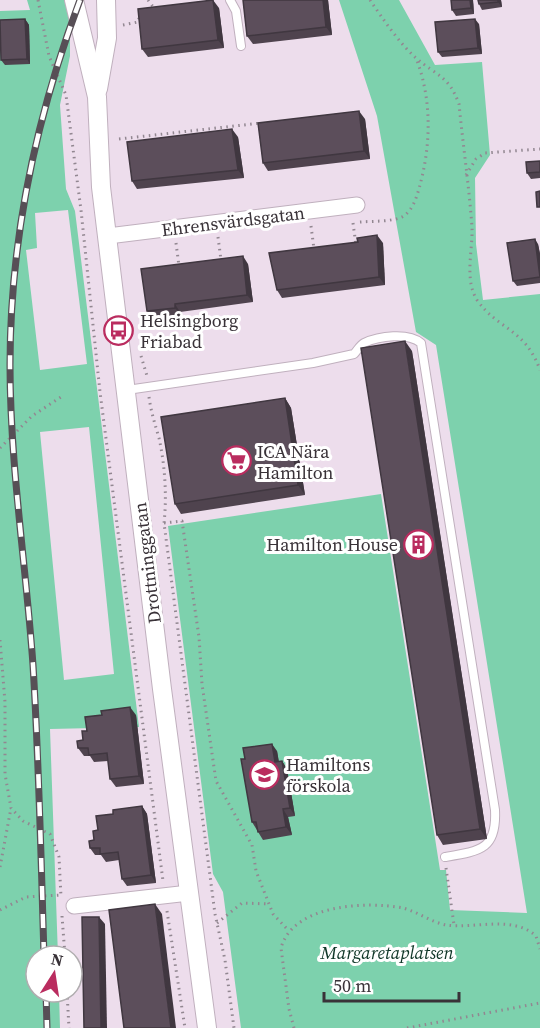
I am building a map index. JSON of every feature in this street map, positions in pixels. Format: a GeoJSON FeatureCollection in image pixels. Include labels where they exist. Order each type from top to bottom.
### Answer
{"type":"FeatureCollection","features":[{"type":"Feature","properties":{"kind":"street","name":"Drottninggatan"},"geometry":{"type":"LineString","coordinates":[[74,0],[97,97],[101,187],[207,1028]]}},
{"type":"Feature","properties":{"kind":"street","name":"Drottninggatan"},"geometry":{"type":"LineString","coordinates":[[97,97],[107,38],[107,2]]}},
{"type":"Feature","properties":{"kind":"street","name":"Ehrensvärdsgatan"},"geometry":{"type":"LineString","coordinates":[[108,236],[357,205]]}},
{"type":"Feature","properties":{"kind":"street"},"geometry":{"type":"LineString","coordinates":[[66,906],[189,893]]}},
{"type":"Feature","properties":{"kind":"lane"},"geometry":{"type":"LineString","coordinates":[[230,0],[236,11],[241,46]]}},
{"type":"Feature","properties":{"kind":"lane"},"geometry":{"type":"LineString","coordinates":[[126,390],[148,389],[313,363],[354,354],[362,344],[378,339],[404,336],[415,338],[421,343],[495,810],[496,831],[489,843],[466,853],[446,857]]}},
{"type":"Feature","properties":{"kind":"path"},"geometry":{"type":"LineString","coordinates":[[38,0],[49,56],[66,95],[75,181],[79,186],[100,392],[165,896],[185,1028]]}},
{"type":"Feature","properties":{"kind":"path"},"geometry":{"type":"LineString","coordinates":[[148,0],[156,11],[148,13]]}},
{"type":"Feature","properties":{"kind":"path"},"geometry":{"type":"LineString","coordinates":[[370,0],[416,58],[423,77],[428,119],[427,158],[411,208],[402,216],[385,219]]}},
{"type":"Feature","properties":{"kind":"path"},"geometry":{"type":"LineString","coordinates":[[121,26],[138,22],[140,14]]}},
{"type":"Feature","properties":{"kind":"path"},"geometry":{"type":"LineString","coordinates":[[416,58],[441,74],[453,88],[459,104],[472,229],[471,277],[475,294],[496,318],[524,340],[538,358],[540,370]]}},
{"type":"Feature","properties":{"kind":"path"},"geometry":{"type":"LineString","coordinates":[[119,139],[268,122]]}},
{"type":"Feature","properties":{"kind":"path"},"geometry":{"type":"LineString","coordinates":[[466,175],[476,159],[485,153],[540,149]]}},
{"type":"Feature","properties":{"kind":"path"},"geometry":{"type":"LineString","coordinates":[[310,221],[315,252]]}},
{"type":"Feature","properties":{"kind":"path"},"geometry":{"type":"LineString","coordinates":[[353,223],[356,246]]}},
{"type":"Feature","properties":{"kind":"path"},"geometry":{"type":"LineString","coordinates":[[218,232],[222,262]]}},
{"type":"Feature","properties":{"kind":"path"},"geometry":{"type":"LineString","coordinates":[[175,238],[179,268]]}},
{"type":"Feature","properties":{"kind":"path"},"geometry":{"type":"LineString","coordinates":[[142,358],[152,423],[159,438],[166,503],[164,523],[217,923],[225,960],[234,1028]]}},
{"type":"Feature","properties":{"kind":"path"},"geometry":{"type":"LineString","coordinates":[[0,448],[32,416],[64,395]]}},
{"type":"Feature","properties":{"kind":"path"},"geometry":{"type":"LineString","coordinates":[[164,523],[182,521],[199,637],[202,684],[216,781],[252,844],[256,871],[273,914],[289,931]]}},
{"type":"Feature","properties":{"kind":"path"},"geometry":{"type":"LineString","coordinates":[[0,640],[5,774],[11,808],[0,867]]}},
{"type":"Feature","properties":{"kind":"path"},"geometry":{"type":"LineString","coordinates":[[0,733],[5,732]]}},
{"type":"Feature","properties":{"kind":"path"},"geometry":{"type":"LineString","coordinates":[[11,808],[23,821],[50,834],[59,857],[61,895],[66,906],[65,944]]}},
{"type":"Feature","properties":{"kind":"path"},"geometry":{"type":"LineString","coordinates":[[446,857],[454,925]]}},
{"type":"Feature","properties":{"kind":"path"},"geometry":{"type":"LineString","coordinates":[[0,910],[26,897],[61,895]]}},
{"type":"Feature","properties":{"kind":"path"},"geometry":{"type":"LineString","coordinates":[[217,923],[242,903],[269,904]]}},
{"type":"Feature","properties":{"kind":"path"},"geometry":{"type":"LineString","coordinates":[[294,1028],[281,948],[289,931],[308,916],[320,912],[388,906],[413,911],[443,924],[521,927],[536,936],[540,949]]}},
{"type":"Feature","properties":{"kind":"path"},"geometry":{"type":"LineString","coordinates":[[407,1028],[540,1003]]}},
{"type":"Feature","properties":{"kind":"path"},"geometry":{"type":"LineString","coordinates":[[68,1004],[69,1028]]}},
{"type":"Feature","properties":{"kind":"green space"},"geometry":{"type":"Polygon","coordinates":[[[27,0],[68,0],[70,7],[70,56],[60,105],[66,189],[75,211],[139,727],[50,729],[58,944],[24,944],[24,1004],[59,1004],[60,1028],[0,1028],[0,11],[30,10],[27,0]],[[68,210],[35,213],[37,248],[26,250],[40,370],[87,364],[68,210]],[[89,427],[40,432],[64,680],[114,674],[89,427]]]}},
{"type":"Feature","properties":{"kind":"green space","name":"Margaretaplatsen"},"geometry":{"type":"Polygon","coordinates":[[[339,0],[399,0],[435,65],[482,62],[490,155],[475,178],[476,244],[483,300],[540,294],[540,1028],[241,1028],[223,892],[213,874],[168,526],[381,494],[440,870],[446,870],[450,910],[527,913],[436,345],[416,332],[377,116],[339,0]]]}},
{"type":"Feature","properties":{"kind":"building"},"geometry":{"type":"Polygon","coordinates":[[[213,0],[218,40],[142,49],[138,9],[213,0]]]}},
{"type":"Feature","properties":{"kind":"building"},"geometry":{"type":"Polygon","coordinates":[[[243,0],[323,0],[326,27],[247,36],[243,0]]]}},
{"type":"Feature","properties":{"kind":"building"},"geometry":{"type":"Polygon","coordinates":[[[451,0],[470,0],[471,8],[452,10],[451,0]]]}},
{"type":"Feature","properties":{"kind":"building"},"geometry":{"type":"Polygon","coordinates":[[[478,0],[498,0],[498,2],[479,4],[478,0]]]}},
{"type":"Feature","properties":{"kind":"building"},"geometry":{"type":"Polygon","coordinates":[[[25,19],[27,59],[1,60],[0,20],[25,19]]]}},
{"type":"Feature","properties":{"kind":"building"},"geometry":{"type":"Polygon","coordinates":[[[475,19],[478,48],[438,52],[435,22],[475,19]]]}},
{"type":"Feature","properties":{"kind":"building"},"geometry":{"type":"Polygon","coordinates":[[[359,111],[364,151],[263,163],[258,123],[359,111]]]}},
{"type":"Feature","properties":{"kind":"building"},"geometry":{"type":"Polygon","coordinates":[[[232,129],[238,170],[132,181],[127,142],[232,129]]]}},
{"type":"Feature","properties":{"kind":"building"},"geometry":{"type":"Polygon","coordinates":[[[540,161],[540,172],[527,173],[526,162],[540,161]]]}},
{"type":"Feature","properties":{"kind":"building"},"geometry":{"type":"Polygon","coordinates":[[[540,191],[540,207],[537,207],[536,192],[540,191]]]}},
{"type":"Feature","properties":{"kind":"building"},"geometry":{"type":"Polygon","coordinates":[[[377,235],[379,277],[277,290],[269,253],[358,242],[357,238],[377,235]]]}},
{"type":"Feature","properties":{"kind":"building"},"geometry":{"type":"Polygon","coordinates":[[[535,239],[540,277],[513,281],[507,243],[535,239]]]}},
{"type":"Feature","properties":{"kind":"building"},"geometry":{"type":"Polygon","coordinates":[[[243,256],[247,295],[175,304],[175,308],[147,311],[141,269],[243,256]]]}},
{"type":"Feature","properties":{"kind":"building","name":"Hamilton House"},"geometry":{"type":"Polygon","coordinates":[[[405,341],[480,829],[437,835],[361,348],[405,341]]]}},
{"type":"Feature","properties":{"kind":"building","name":"ICA Nära Hamilton"},"geometry":{"type":"Polygon","coordinates":[[[285,398],[298,485],[175,504],[161,417],[285,398]]]}},
{"type":"Feature","properties":{"kind":"building"},"geometry":{"type":"Polygon","coordinates":[[[130,707],[139,776],[110,779],[107,753],[89,755],[88,748],[78,748],[77,741],[83,740],[82,731],[87,731],[85,717],[102,715],[101,711],[130,707]]]}},
{"type":"Feature","properties":{"kind":"building"},"geometry":{"type":"Polygon","coordinates":[[[272,744],[275,762],[282,761],[290,808],[283,809],[286,827],[258,832],[256,822],[252,822],[241,759],[245,759],[243,748],[272,744]]]}},
{"type":"Feature","properties":{"kind":"building"},"geometry":{"type":"Polygon","coordinates":[[[142,806],[151,875],[122,879],[118,852],[100,854],[100,848],[90,848],[89,841],[94,840],[93,831],[98,830],[96,816],[113,814],[113,810],[142,806]]]}},
{"type":"Feature","properties":{"kind":"building"},"geometry":{"type":"Polygon","coordinates":[[[155,904],[171,1028],[124,1028],[109,910],[155,904]]]}},
{"type":"Feature","properties":{"kind":"building"},"geometry":{"type":"Polygon","coordinates":[[[82,917],[99,917],[101,1028],[84,1028],[82,917]]]}},
{"type":"Feature","properties":{"kind":"railway"},"geometry":{"type":"LineString","coordinates":[[44,944],[33,665],[15,478],[11,403],[11,318],[28,180],[50,89],[80,0]]}},
{"type":"Feature","properties":{"kind":"railway"},"geometry":{"type":"LineString","coordinates":[[46,1004],[47,1028]]}},
{"type":"Feature","properties":{"kind":"place","name":"Helsingborg Friabad"},"geometry":{"type":"Point","coordinates":[119,330]}},
{"type":"Feature","properties":{"kind":"place","name":"ICA Nära Hamilton"},"geometry":{"type":"Point","coordinates":[236,461]}},
{"type":"Feature","properties":{"kind":"place","name":"Hamilton House"},"geometry":{"type":"Point","coordinates":[419,544]}},
{"type":"Feature","properties":{"kind":"place","name":"Hamiltons förskola"},"geometry":{"type":"Point","coordinates":[265,774]}}]}
